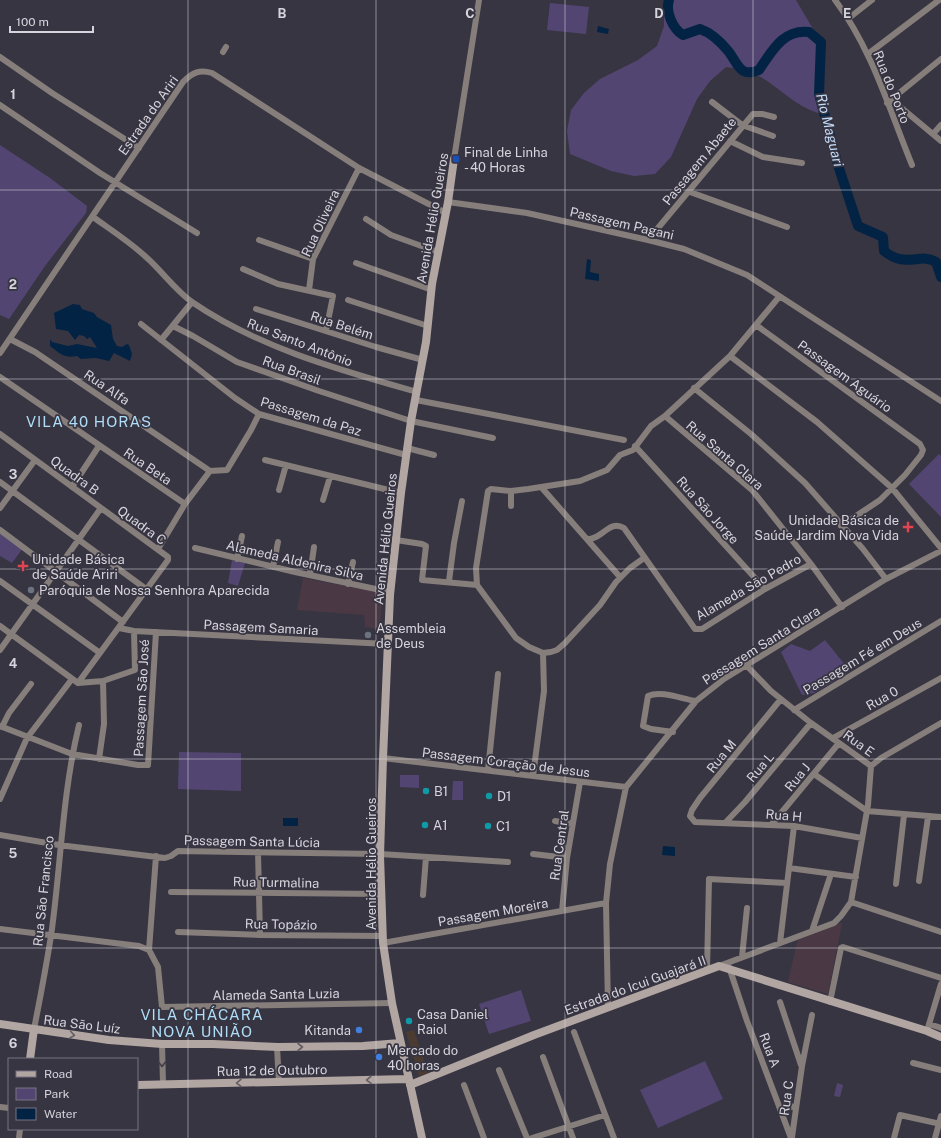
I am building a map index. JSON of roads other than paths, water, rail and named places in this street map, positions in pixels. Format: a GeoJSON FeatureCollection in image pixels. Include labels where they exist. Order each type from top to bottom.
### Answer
{"type":"FeatureCollection","features":[{"type":"Feature","properties":{"kind":"main road","name":"Avenida Hélio Gueiros"},"geometry":{"type":"LineString","coordinates":[[422,1138],[392,1003],[383,939],[380,854],[383,758],[390,592],[401,493],[406,452],[423,360],[432,290],[446,214],[454,159]]}},
{"type":"Feature","properties":{"kind":"main road","name":"Estrada do Icui Guajará II"},"geometry":{"type":"LineString","coordinates":[[409,1082],[719,966],[730,966],[830,1002],[928,1027],[941,1037]]}},
{"type":"Feature","properties":{"kind":"main road","name":"Rua São Luíz"},"geometry":{"type":"LineString","coordinates":[[0,1024],[109,1040],[162,1044],[213,1044],[277,1047],[363,1046],[400,1043]]}},
{"type":"Feature","properties":{"kind":"main road","name":"Rua São Francisco"},"geometry":{"type":"LineString","coordinates":[[30,1058],[34,1030]]}},
{"type":"Feature","properties":{"kind":"main road","name":"Rua 12 de Outubro"},"geometry":{"type":"LineString","coordinates":[[138,1085],[279,1082],[409,1082]]}},
{"type":"Feature","properties":{"kind":"street","name":"Avenida Hélio Gueiros"},"geometry":{"type":"LineString","coordinates":[[454,159],[479,0]]}},
{"type":"Feature","properties":{"kind":"street","name":"Rua do Porto"},"geometry":{"type":"LineString","coordinates":[[835,0],[849,18],[868,54],[889,102],[912,165]]}},
{"type":"Feature","properties":{"kind":"street"},"geometry":{"type":"LineString","coordinates":[[849,18],[872,0]]}},
{"type":"Feature","properties":{"kind":"street"},"geometry":{"type":"LineString","coordinates":[[868,54],[939,0]]}},
{"type":"Feature","properties":{"kind":"street"},"geometry":{"type":"LineString","coordinates":[[0,57],[52,93],[139,148]]}},
{"type":"Feature","properties":{"kind":"street"},"geometry":{"type":"LineString","coordinates":[[941,59],[889,102],[941,141]]}},
{"type":"Feature","properties":{"kind":"street","name":"Estrada do Ariri"},"geometry":{"type":"LineString","coordinates":[[0,353],[183,82],[194,72],[204,71],[215,75],[240,93],[359,168],[446,214]]}},
{"type":"Feature","properties":{"kind":"street"},"geometry":{"type":"LineString","coordinates":[[712,102],[742,125],[773,136]]}},
{"type":"Feature","properties":{"kind":"street"},"geometry":{"type":"LineString","coordinates":[[0,105],[115,182],[197,233]]}},
{"type":"Feature","properties":{"kind":"street","name":"Passagem Abaete"},"geometry":{"type":"LineString","coordinates":[[648,240],[690,192],[742,125],[755,112],[774,118]]}},
{"type":"Feature","properties":{"kind":"street"},"geometry":{"type":"LineString","coordinates":[[933,134],[941,125]]}},
{"type":"Feature","properties":{"kind":"street"},"geometry":{"type":"LineString","coordinates":[[730,141],[764,157],[802,163]]}},
{"type":"Feature","properties":{"kind":"street","name":"Rua Oliveira"},"geometry":{"type":"LineString","coordinates":[[309,290],[313,259],[359,168]]}},
{"type":"Feature","properties":{"kind":"street"},"geometry":{"type":"LineString","coordinates":[[690,192],[787,227]]}},
{"type":"Feature","properties":{"kind":"street","name":"Passagem Pagani"},"geometry":{"type":"LineString","coordinates":[[448,202],[527,213],[648,240],[684,249],[728,265],[747,275],[941,401]]}},
{"type":"Feature","properties":{"kind":"street","name":"Rua Santo Antônio"},"geometry":{"type":"LineString","coordinates":[[93,217],[147,258],[192,302],[235,328],[263,341],[340,370],[416,396],[624,440]]}},
{"type":"Feature","properties":{"kind":"street"},"geometry":{"type":"LineString","coordinates":[[366,219],[391,235],[438,252]]}},
{"type":"Feature","properties":{"kind":"street"},"geometry":{"type":"LineString","coordinates":[[259,240],[313,259]]}},
{"type":"Feature","properties":{"kind":"street"},"geometry":{"type":"LineString","coordinates":[[356,263],[432,290]]}},
{"type":"Feature","properties":{"kind":"street"},"geometry":{"type":"LineString","coordinates":[[243,269],[278,284],[332,296],[326,331]]}},
{"type":"Feature","properties":{"kind":"street"},"geometry":{"type":"LineString","coordinates":[[587,539],[594,538],[608,528],[620,526],[624,528],[644,558],[620,578],[587,620],[556,650],[544,652],[529,647],[516,638],[478,585],[476,568],[487,494],[491,489],[511,491],[542,488],[580,481],[599,474],[612,466],[620,456],[633,450],[651,426],[730,356],[779,297]]}},
{"type":"Feature","properties":{"kind":"street"},"geometry":{"type":"LineString","coordinates":[[348,300],[428,326]]}},
{"type":"Feature","properties":{"kind":"street"},"geometry":{"type":"LineString","coordinates":[[161,340],[192,302]]}},
{"type":"Feature","properties":{"kind":"street","name":"Rua Belém"},"geometry":{"type":"LineString","coordinates":[[256,309],[423,360]]}},
{"type":"Feature","properties":{"kind":"street","name":"Passagem da Paz"},"geometry":{"type":"LineString","coordinates":[[141,324],[235,398],[259,414],[406,452],[434,455]]}},
{"type":"Feature","properties":{"kind":"street","name":"Passagem Aguário"},"geometry":{"type":"LineString","coordinates":[[756,325],[920,444],[923,450],[922,455],[892,488]]}},
{"type":"Feature","properties":{"kind":"street","name":"Rua Brasil"},"geometry":{"type":"LineString","coordinates":[[173,326],[237,362],[319,391],[411,421],[493,438]]}},
{"type":"Feature","properties":{"kind":"street","name":"Rua Alfa"},"geometry":{"type":"LineString","coordinates":[[10,339],[35,352],[210,471]]}},
{"type":"Feature","properties":{"kind":"street"},"geometry":{"type":"LineString","coordinates":[[730,356],[817,422],[892,488],[941,548]]}},
{"type":"Feature","properties":{"kind":"street","name":"Rua Beta"},"geometry":{"type":"LineString","coordinates":[[0,377],[185,504]]}},
{"type":"Feature","properties":{"kind":"street"},"geometry":{"type":"LineString","coordinates":[[694,388],[751,434],[805,483],[841,526],[863,549],[886,579]]}},
{"type":"Feature","properties":{"kind":"street"},"geometry":{"type":"LineString","coordinates":[[158,549],[185,504],[210,471],[228,470],[252,430],[259,414]]}},
{"type":"Feature","properties":{"kind":"street","name":"Rua Santa Clara"},"geometry":{"type":"LineString","coordinates":[[664,416],[752,490],[812,564],[842,607]]}},
{"type":"Feature","properties":{"kind":"street","name":"Quadra B"},"geometry":{"type":"LineString","coordinates":[[0,434],[101,508]]}},
{"type":"Feature","properties":{"kind":"street"},"geometry":{"type":"LineString","coordinates":[[72,487],[99,446]]}},
{"type":"Feature","properties":{"kind":"street","name":"Rua São Jorge"},"geometry":{"type":"LineString","coordinates":[[635,446],[765,589]]}},
{"type":"Feature","properties":{"kind":"street"},"geometry":{"type":"LineString","coordinates":[[0,508],[35,460]]}},
{"type":"Feature","properties":{"kind":"street"},"geometry":{"type":"LineString","coordinates":[[265,460],[401,493]]}},
{"type":"Feature","properties":{"kind":"street"},"geometry":{"type":"LineString","coordinates":[[279,490],[286,465]]}},
{"type":"Feature","properties":{"kind":"street"},"geometry":{"type":"LineString","coordinates":[[323,500],[330,476]]}},
{"type":"Feature","properties":{"kind":"street"},"geometry":{"type":"LineString","coordinates":[[0,482],[146,589],[78,683]]}},
{"type":"Feature","properties":{"kind":"street"},"geometry":{"type":"LineString","coordinates":[[542,488],[620,578]]}},
{"type":"Feature","properties":{"kind":"street"},"geometry":{"type":"LineString","coordinates":[[841,526],[880,500],[892,488]]}},
{"type":"Feature","properties":{"kind":"street"},"geometry":{"type":"LineString","coordinates":[[511,491],[512,506]]}},
{"type":"Feature","properties":{"kind":"street"},"geometry":{"type":"LineString","coordinates":[[450,581],[454,543],[462,501]]}},
{"type":"Feature","properties":{"kind":"street"},"geometry":{"type":"LineString","coordinates":[[0,650],[101,508]]}},
{"type":"Feature","properties":{"kind":"street","name":"Quadra C"},"geometry":{"type":"LineString","coordinates":[[101,508],[168,557],[168,560],[146,589]]}},
{"type":"Feature","properties":{"kind":"street"},"geometry":{"type":"LineString","coordinates":[[0,530],[123,622]]}},
{"type":"Feature","properties":{"kind":"street"},"geometry":{"type":"LineString","coordinates":[[238,559],[242,536]]}},
{"type":"Feature","properties":{"kind":"street"},"geometry":{"type":"LineString","coordinates":[[396,540],[426,546],[422,580],[450,581],[478,585]]}},
{"type":"Feature","properties":{"kind":"street"},"geometry":{"type":"LineString","coordinates":[[273,567],[278,542]]}},
{"type":"Feature","properties":{"kind":"street"},"geometry":{"type":"LineString","coordinates":[[310,575],[314,547]]}},
{"type":"Feature","properties":{"kind":"street","name":"Alameda Aldenira Silva"},"geometry":{"type":"LineString","coordinates":[[195,548],[348,584],[390,592]]}},
{"type":"Feature","properties":{"kind":"street","name":"Passagem Santa Clara"},"geometry":{"type":"LineString","coordinates":[[608,1008],[606,903],[612,857],[626,787],[673,732],[696,702],[724,679],[886,579],[941,551]]}},
{"type":"Feature","properties":{"kind":"street","name":"Alameda São Pedro"},"geometry":{"type":"LineString","coordinates":[[644,558],[695,629],[702,629],[765,589],[812,564]]}},
{"type":"Feature","properties":{"kind":"street"},"geometry":{"type":"LineString","coordinates":[[348,584],[352,562]]}},
{"type":"Feature","properties":{"kind":"street"},"geometry":{"type":"LineString","coordinates":[[0,581],[100,653]]}},
{"type":"Feature","properties":{"kind":"street","name":"Passagem Fé em Deus"},"geometry":{"type":"LineString","coordinates":[[794,710],[941,621]]}},
{"type":"Feature","properties":{"kind":"street"},"geometry":{"type":"LineString","coordinates":[[0,626],[78,683],[103,682],[135,670],[134,632]]}},
{"type":"Feature","properties":{"kind":"street","name":"Passagem Samaria"},"geometry":{"type":"LineString","coordinates":[[119,628],[134,632],[387,644]]}},
{"type":"Feature","properties":{"kind":"street","name":"Passagem São José"},"geometry":{"type":"LineString","coordinates":[[99,759],[148,765],[156,632]]}},
{"type":"Feature","properties":{"kind":"street"},"geometry":{"type":"LineString","coordinates":[[532,776],[544,691],[544,652]]}},
{"type":"Feature","properties":{"kind":"street","name":"Rua E"},"geometry":{"type":"LineString","coordinates":[[746,665],[771,691],[794,710],[871,766],[867,811],[851,902]]}},
{"type":"Feature","properties":{"kind":"street"},"geometry":{"type":"LineString","coordinates":[[488,770],[498,674]]}},
{"type":"Feature","properties":{"kind":"street","name":"Rua 0"},"geometry":{"type":"LineString","coordinates":[[833,738],[941,678]]}},
{"type":"Feature","properties":{"kind":"street"},"geometry":{"type":"LineString","coordinates":[[0,799],[28,738],[72,679]]}},
{"type":"Feature","properties":{"kind":"street"},"geometry":{"type":"LineString","coordinates":[[31,684],[9,713],[1,727],[72,754],[99,759],[105,702],[103,682]]}},
{"type":"Feature","properties":{"kind":"street"},"geometry":{"type":"LineString","coordinates":[[673,732],[651,730],[643,726],[648,696],[662,695],[696,702]]}},
{"type":"Feature","properties":{"kind":"street","name":"Rua M"},"geometry":{"type":"LineString","coordinates":[[703,822],[696,822],[692,818],[692,810],[781,699]]}},
{"type":"Feature","properties":{"kind":"street","name":"Rua L"},"geometry":{"type":"LineString","coordinates":[[725,823],[745,802],[811,723]]}},
{"type":"Feature","properties":{"kind":"street"},"geometry":{"type":"LineString","coordinates":[[871,766],[881,758],[941,723]]}},
{"type":"Feature","properties":{"kind":"street","name":"Rua São Francisco"},"geometry":{"type":"LineString","coordinates":[[34,1030],[51,936],[60,845],[72,754],[78,725]]}},
{"type":"Feature","properties":{"kind":"street","name":"Rua J"},"geometry":{"type":"LineString","coordinates":[[772,824],[839,743]]}},
{"type":"Feature","properties":{"kind":"street","name":"Passagem Coração de Jesus"},"geometry":{"type":"LineString","coordinates":[[383,758],[626,787]]}},
{"type":"Feature","properties":{"kind":"street"},"geometry":{"type":"LineString","coordinates":[[814,774],[867,811],[941,817]]}},
{"type":"Feature","properties":{"kind":"street","name":"Rua Central"},"geometry":{"type":"LineString","coordinates":[[562,911],[567,858],[580,782]]}},
{"type":"Feature","properties":{"kind":"street"},"geometry":{"type":"LineString","coordinates":[[896,884],[904,814]]}},
{"type":"Feature","properties":{"kind":"street"},"geometry":{"type":"LineString","coordinates":[[919,881],[928,817]]}},
{"type":"Feature","properties":{"kind":"street"},"geometry":{"type":"LineString","coordinates":[[555,820],[572,824]]}},
{"type":"Feature","properties":{"kind":"street","name":"Rua H"},"geometry":{"type":"LineString","coordinates":[[703,822],[794,826],[862,838]]}},
{"type":"Feature","properties":{"kind":"street"},"geometry":{"type":"LineString","coordinates":[[780,943],[794,826]]}},
{"type":"Feature","properties":{"kind":"street","name":"Passagem Santa Lúcia"},"geometry":{"type":"LineString","coordinates":[[0,835],[60,845],[168,858],[178,851],[380,854],[508,862]]}},
{"type":"Feature","properties":{"kind":"street"},"geometry":{"type":"LineString","coordinates":[[258,852],[260,935]]}},
{"type":"Feature","properties":{"kind":"street"},"geometry":{"type":"LineString","coordinates":[[533,854],[567,858]]}},
{"type":"Feature","properties":{"kind":"street"},"geometry":{"type":"LineString","coordinates":[[0,929],[139,946],[149,950],[156,856]]}},
{"type":"Feature","properties":{"kind":"street"},"geometry":{"type":"LineString","coordinates":[[423,895],[426,857]]}},
{"type":"Feature","properties":{"kind":"street"},"geometry":{"type":"LineString","coordinates":[[789,868],[856,877]]}},
{"type":"Feature","properties":{"kind":"street"},"geometry":{"type":"LineString","coordinates":[[812,931],[831,874]]}},
{"type":"Feature","properties":{"kind":"street"},"geometry":{"type":"LineString","coordinates":[[707,970],[709,879],[787,883]]}},
{"type":"Feature","properties":{"kind":"street","name":"Rua Turmalina"},"geometry":{"type":"LineString","coordinates":[[172,892],[381,894]]}},
{"type":"Feature","properties":{"kind":"street"},"geometry":{"type":"LineString","coordinates":[[730,966],[742,957],[834,923],[842,916],[851,902],[941,932]]}},
{"type":"Feature","properties":{"kind":"street","name":"Passagem Moreira"},"geometry":{"type":"LineString","coordinates":[[383,939],[606,903]]}},
{"type":"Feature","properties":{"kind":"street"},"geometry":{"type":"LineString","coordinates":[[742,957],[747,908]]}},
{"type":"Feature","properties":{"kind":"street","name":"Rua Topázio"},"geometry":{"type":"LineString","coordinates":[[178,932],[383,939]]}},
{"type":"Feature","properties":{"kind":"street"},"geometry":{"type":"LineString","coordinates":[[830,1002],[841,948],[843,947],[941,978]]}},
{"type":"Feature","properties":{"kind":"street","name":"Alameda Santa Luzia"},"geometry":{"type":"LineString","coordinates":[[149,950],[158,966],[162,1007],[392,1003]]}},
{"type":"Feature","properties":{"kind":"street","name":"Rua A"},"geometry":{"type":"LineString","coordinates":[[730,966],[747,1021],[792,1138]]}},
{"type":"Feature","properties":{"kind":"street"},"geometry":{"type":"LineString","coordinates":[[941,984],[928,1027],[941,1028]]}},
{"type":"Feature","properties":{"kind":"street"},"geometry":{"type":"LineString","coordinates":[[780,1002],[802,1066]]}},
{"type":"Feature","properties":{"kind":"street","name":"Rua C"},"geometry":{"type":"LineString","coordinates":[[792,1138],[802,1066],[812,1015]]}},
{"type":"Feature","properties":{"kind":"street"},"geometry":{"type":"LineString","coordinates":[[574,1032],[614,1138]]}},
{"type":"Feature","properties":{"kind":"street"},"geometry":{"type":"LineString","coordinates":[[162,1044],[163,1084]]}},
{"type":"Feature","properties":{"kind":"street"},"geometry":{"type":"LineString","coordinates":[[277,1047],[279,1082]]}},
{"type":"Feature","properties":{"kind":"street"},"geometry":{"type":"LineString","coordinates":[[543,1057],[573,1138]]}},
{"type":"Feature","properties":{"kind":"street"},"geometry":{"type":"LineString","coordinates":[[913,1063],[941,1070]]}},
{"type":"Feature","properties":{"kind":"street"},"geometry":{"type":"LineString","coordinates":[[499,1070],[527,1138]]}},
{"type":"Feature","properties":{"kind":"street"},"geometry":{"type":"LineString","coordinates":[[464,1085],[484,1138]]}},
{"type":"Feature","properties":{"kind":"street"},"geometry":{"type":"LineString","coordinates":[[781,1109],[796,1106]]}},
{"type":"Feature","properties":{"kind":"street"},"geometry":{"type":"LineString","coordinates":[[532,1138],[605,1115]]}},
{"type":"Feature","properties":{"kind":"street"},"geometry":{"type":"LineString","coordinates":[[894,1138],[900,1115],[940,1124]]}},
{"type":"Feature","properties":{"kind":"street"},"geometry":{"type":"LineString","coordinates":[[935,1138],[941,1116]]}},
{"type":"Feature","properties":{"kind":"water"},"geometry":{"type":"Polygon","coordinates":[[[598,26],[609,29],[608,34],[597,32],[598,26]]]}},
{"type":"Feature","properties":{"kind":"water"},"geometry":{"type":"Polygon","coordinates":[[[587,259],[591,260],[590,272],[599,274],[599,281],[585,279],[587,259]]]}},
{"type":"Feature","properties":{"kind":"water"},"geometry":{"type":"Polygon","coordinates":[[[73,304],[80,305],[82,309],[94,313],[97,317],[111,325],[113,339],[117,346],[122,347],[127,344],[129,345],[132,354],[130,361],[114,353],[109,361],[96,358],[81,359],[77,356],[69,357],[62,355],[50,346],[50,339],[52,342],[68,346],[77,344],[97,348],[90,337],[87,339],[84,336],[79,335],[75,340],[68,331],[56,329],[54,313],[73,304]]]}},
{"type":"Feature","properties":{"kind":"water"},"geometry":{"type":"Polygon","coordinates":[[[283,818],[298,818],[298,826],[283,826],[283,818]]]}},
{"type":"Feature","properties":{"kind":"water"},"geometry":{"type":"Polygon","coordinates":[[[663,846],[675,847],[675,856],[662,855],[663,846]]]}},
{"type":"Feature","properties":{"kind":"waterway","name":"Rio Maguari"},"geometry":{"type":"LineString","coordinates":[[669,0],[669,15],[679,32],[683,35],[700,29],[708,33],[723,45],[737,65],[744,71],[753,72],[759,70],[779,43],[792,34],[809,32],[821,42],[819,94],[837,162],[858,226],[883,237],[884,251],[892,256],[906,260],[930,259],[936,262],[941,277]]}},
{"type":"Feature","properties":{"kind":"place","name":"Final de Linha - 40 Horas"},"geometry":{"type":"Point","coordinates":[456,159]}},
{"type":"Feature","properties":{"kind":"place","name":"Unidade Básica de Saúde Jardim Nova Vida"},"geometry":{"type":"Point","coordinates":[908,527]}},
{"type":"Feature","properties":{"kind":"place","name":"Unidade Básica de Saúde Ariri"},"geometry":{"type":"Point","coordinates":[23,566]}},
{"type":"Feature","properties":{"kind":"place","name":"Paróquia de Nossa Senhora Aparecida"},"geometry":{"type":"Point","coordinates":[31,590]}},
{"type":"Feature","properties":{"kind":"place","name":"Assembleia de Deus"},"geometry":{"type":"Point","coordinates":[368,635]}},
{"type":"Feature","properties":{"kind":"place","name":"B1"},"geometry":{"type":"Point","coordinates":[426,791]}},
{"type":"Feature","properties":{"kind":"place","name":"D1"},"geometry":{"type":"Point","coordinates":[489,796]}},
{"type":"Feature","properties":{"kind":"place","name":"A1"},"geometry":{"type":"Point","coordinates":[425,825]}},
{"type":"Feature","properties":{"kind":"place","name":"C1"},"geometry":{"type":"Point","coordinates":[488,826]}},
{"type":"Feature","properties":{"kind":"place","name":"Casa Daniel Raiol"},"geometry":{"type":"Point","coordinates":[409,1021]}},
{"type":"Feature","properties":{"kind":"place","name":"Kitanda"},"geometry":{"type":"Point","coordinates":[359,1030]}},
{"type":"Feature","properties":{"kind":"place","name":"Mercado do 40 horas"},"geometry":{"type":"Point","coordinates":[379,1057]}},
{"type":"Feature","properties":{"kind":"district","name":"VILA 40 HORAS"},"geometry":{"type":"Point","coordinates":[89,422]}},
{"type":"Feature","properties":{"kind":"district","name":"VILA CHÁCARA NOVA UNIÃO"},"geometry":{"type":"Point","coordinates":[202,1024]}}]}
